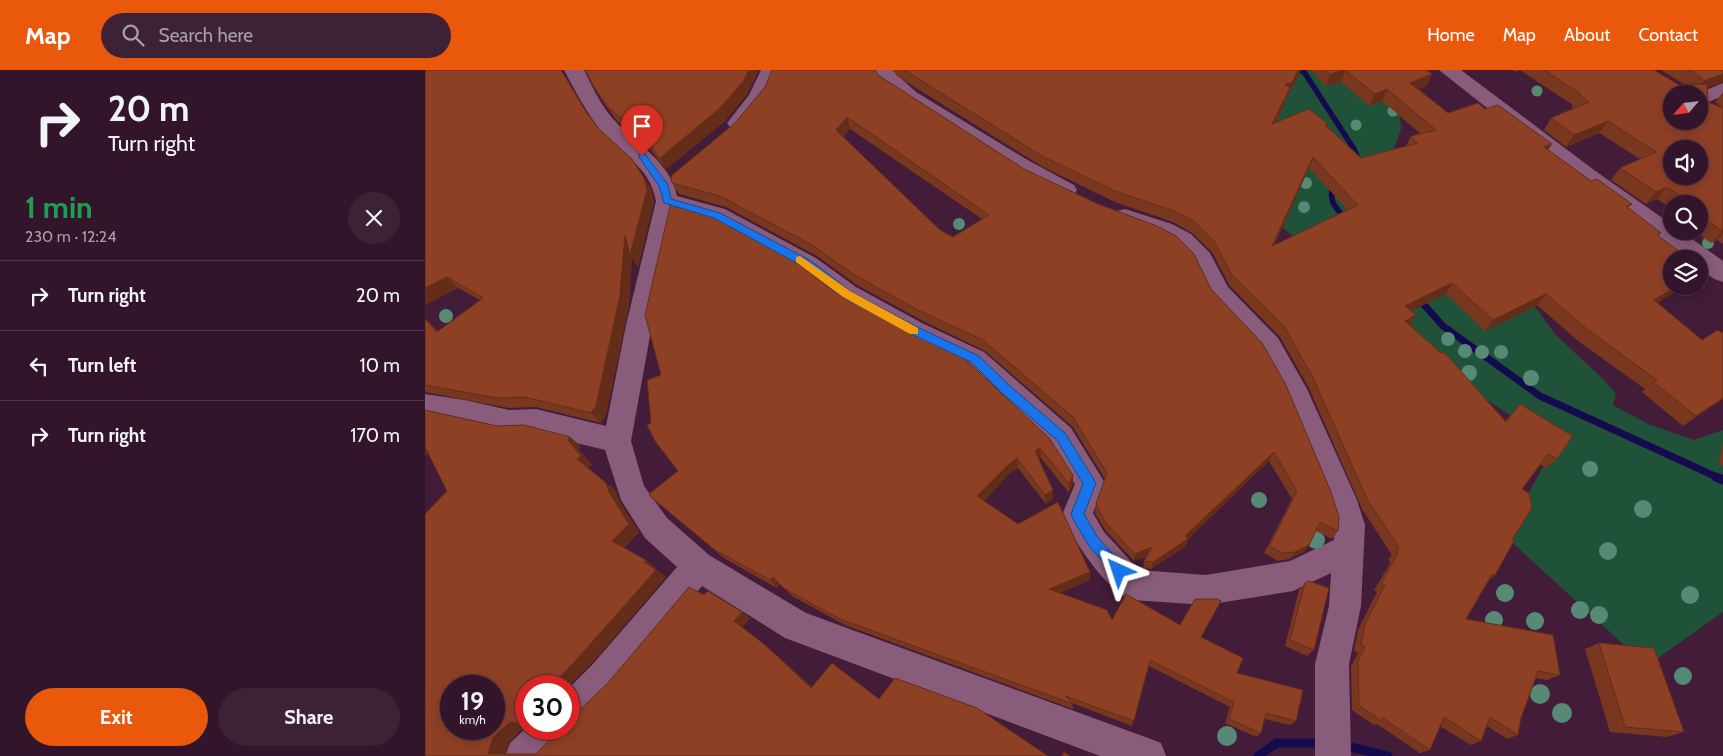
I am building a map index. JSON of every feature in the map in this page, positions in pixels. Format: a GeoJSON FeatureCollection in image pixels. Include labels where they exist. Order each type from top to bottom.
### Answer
{"type":"FeatureCollection","features":[{"type":"Feature","properties":{"kind":"street"},"geometry":{"type":"LineString","coordinates":[[573,70],[590,101],[609,127],[671,185],[717,215],[808,264],[855,298],[913,330],[975,359],[1006,389],[1061,436],[1090,483],[1077,514],[1093,542],[1132,585],[1206,590],[1293,576],[1348,549]]}},
{"type":"Feature","properties":{"kind":"street"},"geometry":{"type":"LineString","coordinates":[[721,138],[758,97],[771,70]]}},
{"type":"Feature","properties":{"kind":"street"},"geometry":{"type":"LineString","coordinates":[[882,70],[889,81],[1026,169],[1097,205],[1164,230],[1183,240],[1202,259],[1219,293],[1269,345],[1294,389],[1342,500],[1350,525],[1345,606],[1332,664],[1333,756]]}},
{"type":"Feature","properties":{"kind":"street"},"geometry":{"type":"LineString","coordinates":[[1449,70],[1586,175],[1723,273]]}},
{"type":"Feature","properties":{"kind":"street"},"geometry":{"type":"LineString","coordinates":[[1708,103],[1723,90]]}},
{"type":"Feature","properties":{"kind":"street"},"geometry":{"type":"LineString","coordinates":[[671,185],[639,326],[617,441],[631,490],[656,528],[698,566],[797,626],[1148,756]]}},
{"type":"Feature","properties":{"kind":"street"},"geometry":{"type":"LineString","coordinates":[[425,405],[465,411],[509,422],[536,421],[617,441]]}},
{"type":"Feature","properties":{"kind":"street"},"geometry":{"type":"LineString","coordinates":[[580,701],[604,677],[698,566]]}},
{"type":"Feature","properties":{"kind":"street"},"geometry":{"type":"LineString","coordinates":[[523,756],[540,740]]}},
{"type":"Feature","properties":{"kind":"green space"},"geometry":{"type":"Polygon","coordinates":[[[1207,70],[1357,70],[1399,104],[1401,129],[1388,166],[1524,292],[1555,334],[1603,379],[1616,394],[1613,405],[1648,424],[1694,440],[1723,430],[1723,612],[1647,666],[1505,536],[1555,445],[1463,384],[1409,324],[1272,220],[1207,70]]]}},
{"type":"Feature","properties":{"kind":"building"},"geometry":{"type":"Polygon","coordinates":[[[425,70],[561,70],[586,112],[599,129],[632,159],[644,178],[647,190],[630,255],[625,235],[620,295],[596,406],[591,413],[525,397],[497,398],[425,385],[425,319],[437,332],[483,298],[447,277],[425,288],[425,70]]]}},
{"type":"Feature","properties":{"kind":"building"},"geometry":{"type":"Polygon","coordinates":[[[585,70],[749,70],[743,82],[718,110],[660,158],[644,137],[610,109],[594,87],[585,70]]]}},
{"type":"Feature","properties":{"kind":"building"},"geometry":{"type":"Polygon","coordinates":[[[772,70],[875,70],[878,75],[1024,169],[1098,204],[1157,226],[1176,236],[1194,254],[1211,289],[1262,343],[1285,383],[1331,492],[1339,517],[1338,531],[1320,522],[1309,545],[1295,552],[1283,553],[1269,546],[1297,491],[1274,452],[1185,536],[1188,539],[1153,562],[1144,561],[1152,547],[1135,554],[1106,523],[1096,504],[1107,473],[1073,417],[983,340],[920,311],[853,274],[812,245],[720,196],[672,183],[671,176],[735,123],[765,87],[772,70]],[[847,117],[836,130],[940,230],[953,237],[989,215],[847,117]]]}},
{"type":"Feature","properties":{"kind":"building"},"geometry":{"type":"Polygon","coordinates":[[[904,70],[1298,70],[1292,83],[1285,84],[1290,88],[1272,124],[1309,109],[1328,124],[1325,125],[1361,158],[1418,143],[1411,136],[1436,130],[1387,89],[1375,94],[1345,70],[1426,70],[1432,74],[1410,83],[1448,113],[1478,103],[1485,109],[1498,105],[1552,144],[1544,147],[1591,181],[1597,179],[1632,204],[1626,206],[1661,233],[1657,235],[1678,250],[1663,250],[1663,295],[1654,300],[1702,340],[1718,330],[1721,333],[1723,332],[1723,398],[1696,416],[1653,382],[1657,380],[1588,330],[1546,294],[1493,320],[1452,283],[1405,306],[1416,315],[1405,321],[1441,353],[1444,352],[1506,422],[1520,404],[1573,436],[1557,459],[1548,454],[1522,489],[1529,493],[1532,508],[1512,540],[1514,541],[1495,575],[1492,574],[1466,619],[1553,635],[1560,675],[1538,671],[1521,718],[1518,735],[1490,717],[1481,741],[1444,717],[1430,750],[1383,718],[1382,721],[1359,705],[1358,661],[1365,647],[1361,644],[1365,624],[1385,585],[1381,583],[1398,554],[1396,553],[1399,547],[1368,501],[1313,378],[1284,326],[1232,275],[1214,241],[1194,221],[1174,211],[1115,191],[1042,156],[904,70]],[[1313,157],[1272,246],[1358,205],[1313,157]]]}},
{"type":"Feature","properties":{"kind":"building"},"geometry":{"type":"Polygon","coordinates":[[[1326,70],[1345,70],[1330,74],[1326,70]]]}},
{"type":"Feature","properties":{"kind":"building"},"geometry":{"type":"Polygon","coordinates":[[[1544,70],[1654,70],[1679,85],[1663,85],[1663,130],[1708,130],[1708,102],[1723,108],[1723,231],[1708,221],[1708,195],[1679,195],[1667,187],[1656,192],[1620,168],[1656,152],[1608,121],[1574,135],[1551,118],[1589,102],[1579,95],[1581,94],[1544,70]]]}},
{"type":"Feature","properties":{"kind":"building"},"geometry":{"type":"Polygon","coordinates":[[[1689,70],[1723,70],[1723,74],[1704,81],[1700,76],[1689,70]]]}},
{"type":"Feature","properties":{"kind":"building"},"geometry":{"type":"Polygon","coordinates":[[[671,202],[702,211],[794,260],[833,291],[900,328],[963,357],[1049,438],[1073,475],[1069,484],[1040,448],[1035,451],[1053,490],[1045,495],[1017,458],[977,496],[1018,524],[1058,502],[1090,572],[1049,589],[1107,610],[1112,620],[1126,594],[1180,625],[1195,599],[1217,599],[1221,601],[1201,637],[1243,658],[1237,673],[1303,690],[1296,721],[1266,713],[1261,733],[1229,719],[1234,702],[1150,660],[1134,721],[1065,696],[1073,704],[840,619],[785,589],[773,577],[770,580],[715,550],[651,497],[649,494],[678,471],[655,441],[647,425],[651,423],[647,380],[661,375],[645,315],[671,202]]]}},
{"type":"Feature","properties":{"kind":"building"},"geometry":{"type":"Polygon","coordinates":[[[425,410],[497,426],[524,425],[570,437],[568,440],[581,456],[577,459],[606,483],[609,492],[629,524],[612,541],[646,560],[644,562],[656,570],[562,675],[515,675],[515,722],[510,722],[505,727],[505,675],[440,675],[440,740],[492,740],[488,754],[536,754],[549,740],[580,740],[580,710],[607,684],[689,587],[704,595],[708,591],[742,612],[734,621],[764,644],[811,688],[832,663],[879,699],[895,678],[977,708],[1048,756],[425,756],[425,514],[447,491],[425,447],[425,410]]]}},
{"type":"Feature","properties":{"kind":"building"},"geometry":{"type":"Polygon","coordinates":[[[1309,581],[1329,588],[1314,650],[1290,640],[1305,583],[1309,581]]]}},
{"type":"Feature","properties":{"kind":"building"},"geometry":{"type":"Polygon","coordinates":[[[1599,643],[1654,648],[1684,732],[1625,727],[1599,643]]]}},
{"type":"Feature","properties":{"kind":"building"},"geometry":{"type":"Polygon","coordinates":[[[1064,752],[1070,756],[1062,756],[1064,752]]]}},
{"type":"Feature","properties":{"kind":"waterway"},"geometry":{"type":"LineString","coordinates":[[1298,70],[1304,72],[1354,149],[1360,163]]}},
{"type":"Feature","properties":{"kind":"waterway"},"geometry":{"type":"LineString","coordinates":[[1333,184],[1332,201],[1348,221]]}},
{"type":"Feature","properties":{"kind":"waterway"},"geometry":{"type":"LineString","coordinates":[[1418,298],[1443,326],[1540,396],[1719,478]]}},
{"type":"Feature","properties":{"kind":"waterway"},"geometry":{"type":"LineString","coordinates":[[1716,477],[1723,480]]}},
{"type":"Feature","properties":{"kind":"waterway"},"geometry":{"type":"LineString","coordinates":[[1258,756],[1277,743],[1324,743]]}},
{"type":"Feature","properties":{"kind":"waterway"},"geometry":{"type":"LineString","coordinates":[[1341,745],[1388,756]]}},
{"type":"Feature","properties":{"kind":"slow traffic"},"geometry":{"type":"LineString","coordinates":[[800,260],[847,294],[914,331]]}},
{"type":"Feature","properties":{"kind":"route"},"geometry":{"type":"LineString","coordinates":[[642,156],[664,185],[667,201],[717,215],[808,264],[847,294],[913,330],[975,359],[1006,389],[1061,436],[1090,483],[1077,514],[1093,542],[1119,571]]}}]}
